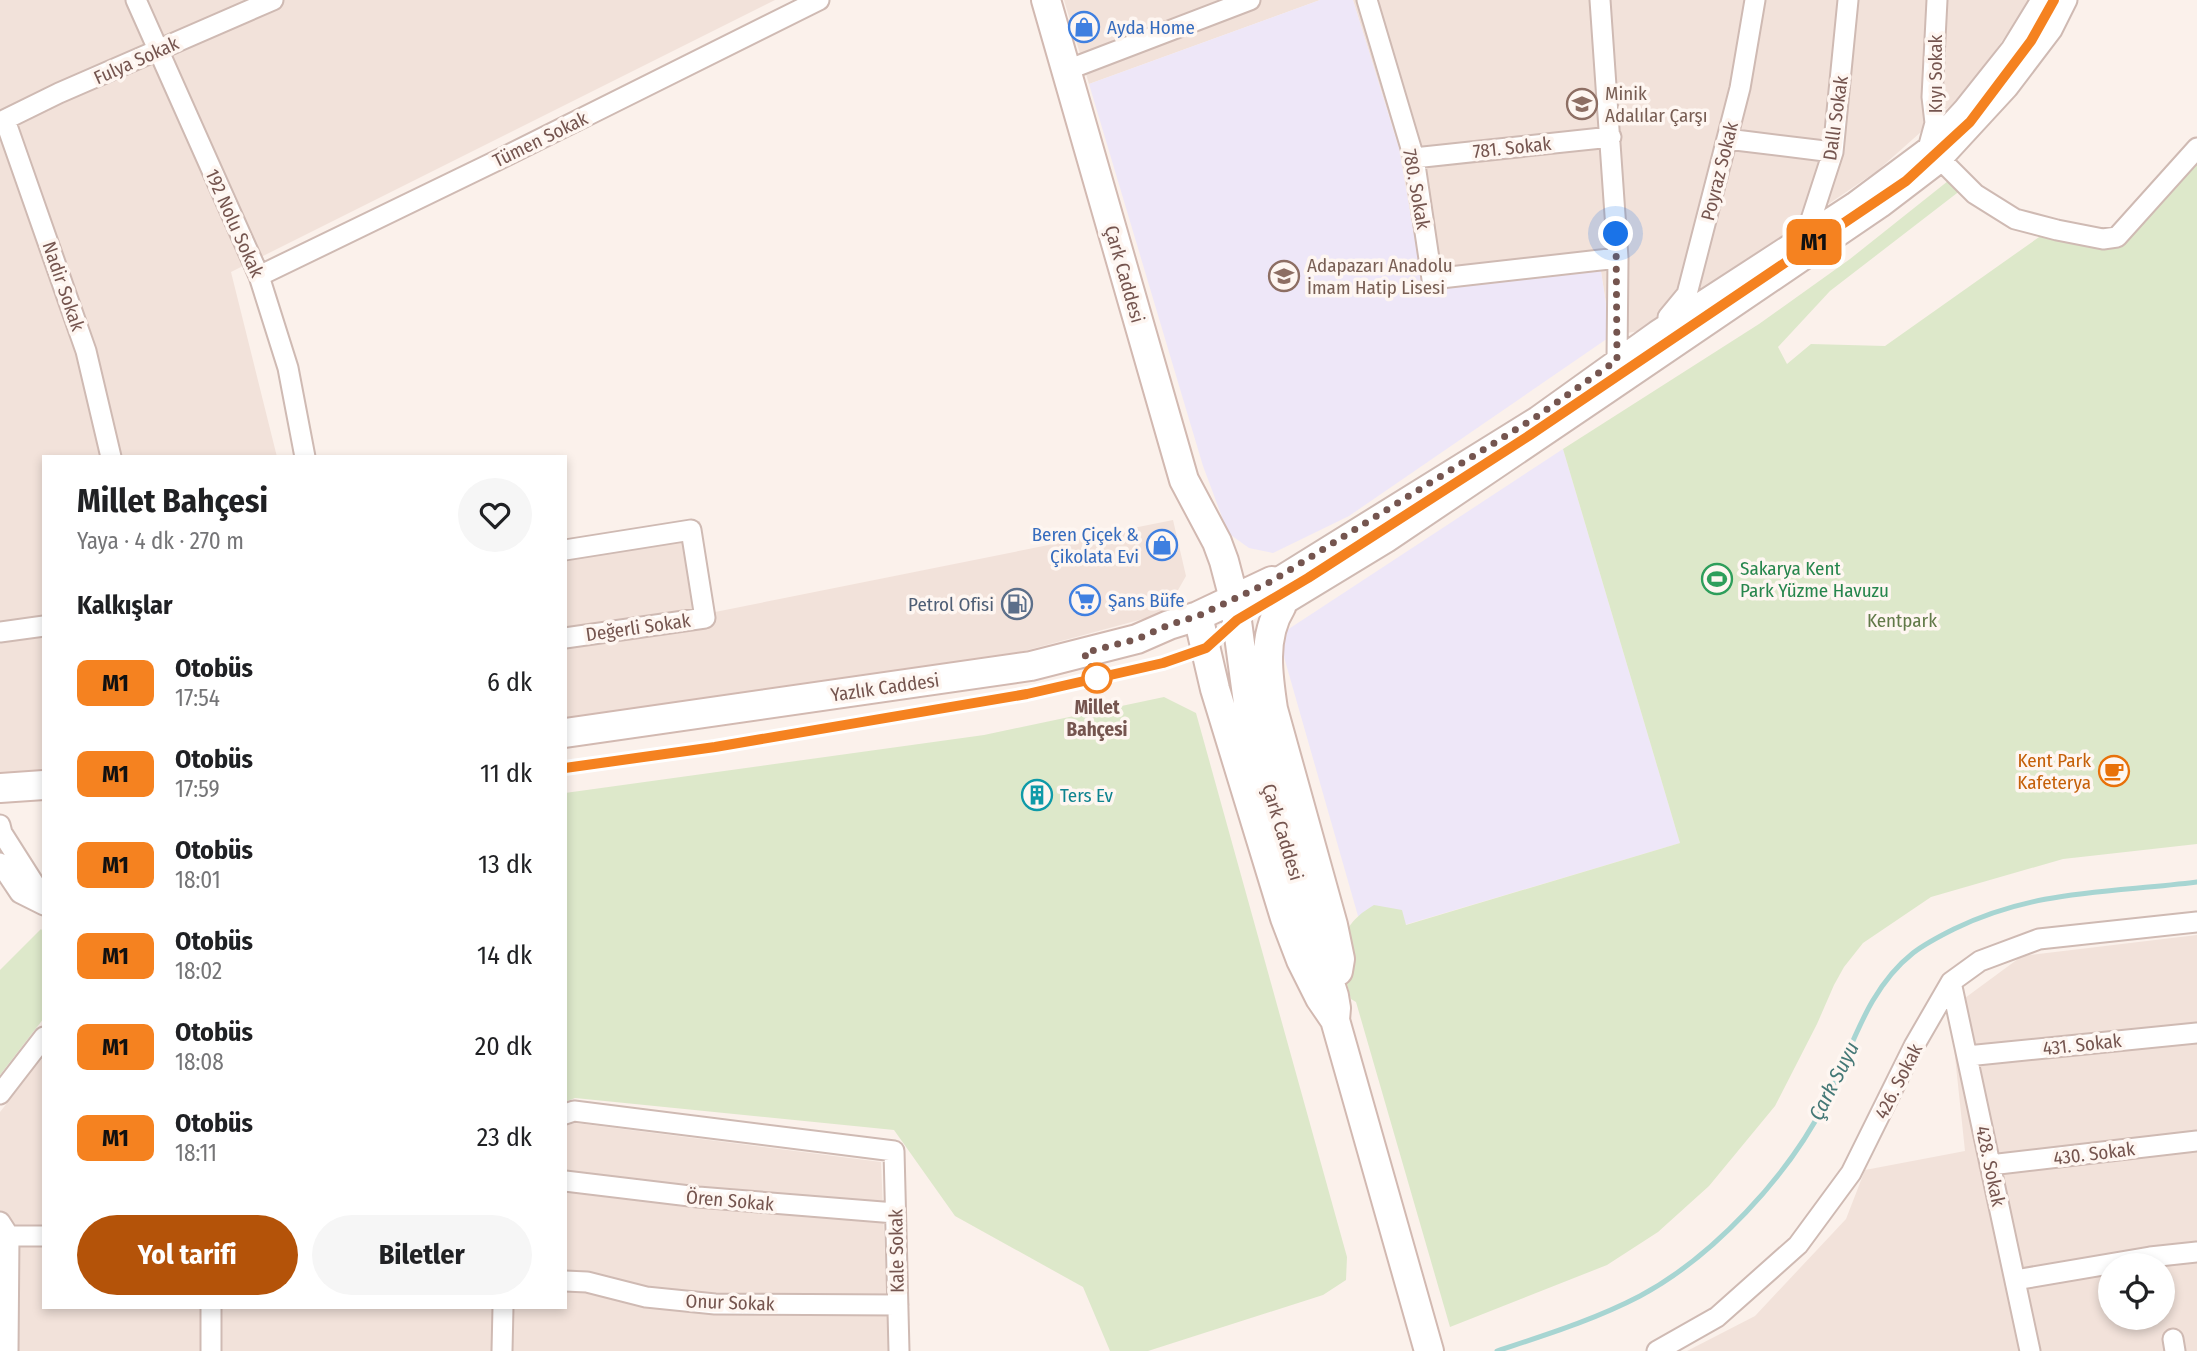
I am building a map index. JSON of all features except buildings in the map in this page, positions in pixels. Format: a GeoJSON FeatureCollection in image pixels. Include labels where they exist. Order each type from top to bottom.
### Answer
{"type":"FeatureCollection","features":[{"type":"Feature","properties":{"kind":"main road","name":"Çark Caddesi"},"geometry":{"type":"LineString","coordinates":[[1046,0],[1184,480],[1217,542],[1235,609],[1257,751],[1334,1008],[1427,1343]]}},
{"type":"Feature","properties":{"kind":"main road"},"geometry":{"type":"LineString","coordinates":[[1217,542],[1277,594]]}},
{"type":"Feature","properties":{"kind":"main road"},"geometry":{"type":"LineString","coordinates":[[1198,616],[1235,609],[1277,594]]}},
{"type":"Feature","properties":{"kind":"main road"},"geometry":{"type":"LineString","coordinates":[[1277,594],[1268,677],[1273,709],[1340,959],[1334,1008]]}},
{"type":"Feature","properties":{"kind":"main road","name":"Çark Caddesi"},"geometry":{"type":"LineString","coordinates":[[1198,616],[1215,689],[1285,918],[1301,960],[1320,998],[1334,1008]]}},
{"type":"Feature","properties":{"kind":"main road","name":"Yazlık Caddesi"},"geometry":{"type":"LineString","coordinates":[[567,733],[1031,666],[1137,639],[1198,616]]}},
{"type":"Feature","properties":{"kind":"main road"},"geometry":{"type":"LineString","coordinates":[[0,788],[42,785]]}},
{"type":"Feature","properties":{"kind":"street","name":"192 Nolu Sokak"},"geometry":{"type":"LineString","coordinates":[[136,0],[259,276],[288,368],[305,455]]}},
{"type":"Feature","properties":{"kind":"street","name":"Fulya Sokak"},"geometry":{"type":"LineString","coordinates":[[2,121],[273,0]]}},
{"type":"Feature","properties":{"kind":"street","name":"Tümen Sokak"},"geometry":{"type":"LineString","coordinates":[[259,276],[508,155],[798,5],[819,0]]}},
{"type":"Feature","properties":{"kind":"street"},"geometry":{"type":"LineString","coordinates":[[1067,70],[1250,0]]}},
{"type":"Feature","properties":{"kind":"street","name":"780. Sokak"},"geometry":{"type":"LineString","coordinates":[[1367,0],[1414,158],[1432,279],[1618,258]]}},
{"type":"Feature","properties":{"kind":"street"},"geometry":{"type":"LineString","coordinates":[[1600,0],[1618,258],[1617,360]]}},
{"type":"Feature","properties":{"kind":"street","name":"Poyraz Sokak"},"geometry":{"type":"LineString","coordinates":[[1656,331],[1687,294],[1740,88],[1755,0]]}},
{"type":"Feature","properties":{"kind":"street","name":"Dallı Sokak"},"geometry":{"type":"LineString","coordinates":[[1807,232],[1833,152],[1848,0]]}},
{"type":"Feature","properties":{"kind":"street","name":"Kıyı Sokak"},"geometry":{"type":"LineString","coordinates":[[1935,154],[1932,97],[1937,0]]}},
{"type":"Feature","properties":{"kind":"street"},"geometry":{"type":"LineString","coordinates":[[1277,594],[1536,417],[1656,331],[1807,232],[1935,154],[1964,108],[2011,49],[2041,0]]}},
{"type":"Feature","properties":{"kind":"street"},"geometry":{"type":"LineString","coordinates":[[1277,594],[1388,542],[1882,207],[1935,154],[2008,88],[2052,30],[2067,0]]}},
{"type":"Feature","properties":{"kind":"street","name":"Nadir Sokak"},"geometry":{"type":"LineString","coordinates":[[2,121],[86,351],[111,455]]}},
{"type":"Feature","properties":{"kind":"street","name":"781. Sokak"},"geometry":{"type":"LineString","coordinates":[[1414,158],[1611,137]]}},
{"type":"Feature","properties":{"kind":"street"},"geometry":{"type":"LineString","coordinates":[[1727,139],[1833,152]]}},
{"type":"Feature","properties":{"kind":"street"},"geometry":{"type":"LineString","coordinates":[[1935,154],[1975,194],[2015,219],[2103,239],[2117,237],[2197,148]]}},
{"type":"Feature","properties":{"kind":"street","name":"Değerli Sokak"},"geometry":{"type":"LineString","coordinates":[[567,550],[691,530],[705,618],[567,638]]}},
{"type":"Feature","properties":{"kind":"street"},"geometry":{"type":"LineString","coordinates":[[0,632],[42,626]]}},
{"type":"Feature","properties":{"kind":"street"},"geometry":{"type":"LineString","coordinates":[[0,825],[2,833],[42,901]]}},
{"type":"Feature","properties":{"kind":"street"},"geometry":{"type":"LineString","coordinates":[[0,863],[20,893],[42,904]]}},
{"type":"Feature","properties":{"kind":"street","name":"426. Sokak"},"geometry":{"type":"LineString","coordinates":[[1657,1351],[1717,1317],[1798,1245],[1851,1173],[1914,1046],[1951,982],[1980,961],[2039,939],[2197,922]]}},
{"type":"Feature","properties":{"kind":"street","name":"428. Sokak"},"geometry":{"type":"LineString","coordinates":[[1951,982],[2030,1351]]}},
{"type":"Feature","properties":{"kind":"street","name":"431. Sokak"},"geometry":{"type":"LineString","coordinates":[[1967,1056],[2197,1033]]}},
{"type":"Feature","properties":{"kind":"street"},"geometry":{"type":"LineString","coordinates":[[0,1094],[42,1040]]}},
{"type":"Feature","properties":{"kind":"street","name":"Kale Sokak"},"geometry":{"type":"LineString","coordinates":[[567,1113],[573,1111],[894,1151],[899,1351]]}},
{"type":"Feature","properties":{"kind":"street","name":"430. Sokak"},"geometry":{"type":"LineString","coordinates":[[1990,1165],[2197,1141]]}},
{"type":"Feature","properties":{"kind":"street","name":"Ören Sokak"},"geometry":{"type":"LineString","coordinates":[[567,1181],[698,1198],[895,1213]]}},
{"type":"Feature","properties":{"kind":"street"},"geometry":{"type":"LineString","coordinates":[[8,1351],[4,1229],[42,1236]]}},
{"type":"Feature","properties":{"kind":"street"},"geometry":{"type":"LineString","coordinates":[[2015,1280],[2150,1257],[2197,1252]]}},
{"type":"Feature","properties":{"kind":"street","name":"Onur Sokak"},"geometry":{"type":"LineString","coordinates":[[567,1281],[587,1282],[646,1297],[715,1304],[898,1305]]}},
{"type":"Feature","properties":{"kind":"street"},"geometry":{"type":"LineString","coordinates":[[211,1309],[211,1351]]}},
{"type":"Feature","properties":{"kind":"street"},"geometry":{"type":"LineString","coordinates":[[502,1351],[503,1309]]}},
{"type":"Feature","properties":{"kind":"shaded area"},"geometry":{"type":"Polygon","coordinates":[[[0,0],[775,0],[231,272],[277,455],[42,455],[42,771],[0,774],[0,0]]]}},
{"type":"Feature","properties":{"kind":"shaded area"},"geometry":{"type":"Polygon","coordinates":[[[1064,0],[1320,0],[1089,84],[1064,0]]]}},
{"type":"Feature","properties":{"kind":"shaded area","name":"Adapazarı Anadolu İmam Hatip Lisesi"},"geometry":{"type":"Polygon","coordinates":[[[1320,0],[1353,0],[1399,148],[1423,287],[1600,265],[1611,336],[1349,516],[1273,553],[1249,548],[1228,533],[1203,466],[1089,84],[1320,0]]]}},
{"type":"Feature","properties":{"kind":"shaded area"},"geometry":{"type":"Polygon","coordinates":[[[1353,0],[2031,0],[1966,92],[1877,171],[1644,330],[1611,336],[1600,265],[1423,287],[1399,148],[1353,0]]]}},
{"type":"Feature","properties":{"kind":"shaded area"},"geometry":{"type":"Polygon","coordinates":[[[1563,449],[1680,843],[1364,937],[1278,636],[1563,449]]]}},
{"type":"Feature","properties":{"kind":"shaded area"},"geometry":{"type":"Polygon","coordinates":[[[1173,520],[1186,576],[1165,613],[991,660],[567,718],[567,540],[700,521],[715,612],[1173,520]]]}},
{"type":"Feature","properties":{"kind":"shaded area"},"geometry":{"type":"Polygon","coordinates":[[[2197,935],[2197,1351],[1687,1351],[1755,1316],[1846,1219],[1865,1170],[1965,1151],[1950,1009],[2022,956],[2197,935]]]}},
{"type":"Feature","properties":{"kind":"shaded area"},"geometry":{"type":"Polygon","coordinates":[[[42,1059],[42,1309],[567,1309],[567,1125],[575,1123],[881,1162],[889,1351],[0,1351],[0,1112],[42,1059]]]}},
{"type":"Feature","properties":{"kind":"green space","name":"Kentpark"},"geometry":{"type":"Polygon","coordinates":[[[2197,148],[2197,844],[2063,859],[1931,897],[1863,943],[1834,985],[1775,1106],[1709,1186],[1658,1232],[1607,1265],[1450,1327],[1356,1002],[1351,999],[1342,958],[1345,935],[1351,924],[1374,905],[1402,910],[1406,925],[1680,843],[1563,449],[1759,324],[1850,259],[1948,181],[1961,190],[1830,291],[1778,347],[1787,364],[1811,344],[1885,346],[2042,235],[2103,239],[2197,148]]]}},
{"type":"Feature","properties":{"kind":"green space","name":"Millet Bahçesi"},"geometry":{"type":"Polygon","coordinates":[[[1164,697],[1196,713],[1347,1257],[1346,1280],[1323,1295],[1148,1351],[1110,1351],[1083,1287],[955,1216],[894,1130],[575,1098],[567,1101],[567,793],[984,735],[1164,697]]]}},
{"type":"Feature","properties":{"kind":"green space"},"geometry":{"type":"Polygon","coordinates":[[[41,929],[42,1021],[0,1075],[0,970],[41,929]]]}},
{"type":"Feature","properties":{"kind":"waterway","name":"Çark Suyu"},"geometry":{"type":"LineString","coordinates":[[1497,1351],[1623,1305],[1667,1280],[1721,1237],[1746,1212],[1791,1158],[1825,1103],[1871,1003],[1897,968],[1923,946],[1954,929],[2014,906],[2074,895],[2197,882]]}},
{"type":"Feature","properties":{"kind":"bus line","name":"M1"},"geometry":{"type":"LineString","coordinates":[[567,768],[715,747],[1027,694],[1163,663],[1206,648],[1237,620],[1308,578],[1530,435],[1906,181],[1970,122],[2031,41],[2054,0]]}},
{"type":"Feature","properties":{"kind":"place","name":"Ayda Home"},"geometry":{"type":"Point","coordinates":[1084,27]}},
{"type":"Feature","properties":{"kind":"place","name":"Minik Adalılar Çarşı"},"geometry":{"type":"Point","coordinates":[1582,104]}},
{"type":"Feature","properties":{"kind":"place","name":"Adapazarı Anadolu İmam Hatip Lisesi"},"geometry":{"type":"Point","coordinates":[1284,276]}},
{"type":"Feature","properties":{"kind":"place","name":"Beren Çiçek & Çikolata Evi"},"geometry":{"type":"Point","coordinates":[1162,545]}},
{"type":"Feature","properties":{"kind":"place","name":"Sakarya Kent Park Yüzme Havuzu"},"geometry":{"type":"Point","coordinates":[1717,579]}},
{"type":"Feature","properties":{"kind":"place","name":"Şans Büfe"},"geometry":{"type":"Point","coordinates":[1085,600]}},
{"type":"Feature","properties":{"kind":"place","name":"Petrol Ofisi"},"geometry":{"type":"Point","coordinates":[1017,604]}},
{"type":"Feature","properties":{"kind":"place","name":"Millet Bahçesi"},"geometry":{"type":"Point","coordinates":[1097,678]}},
{"type":"Feature","properties":{"kind":"place","name":"Kent Park Kafeterya"},"geometry":{"type":"Point","coordinates":[2114,771]}},
{"type":"Feature","properties":{"kind":"place","name":"Ters Ev"},"geometry":{"type":"Point","coordinates":[1037,795]}},
{"type":"Feature","properties":{"kind":"route"},"geometry":{"type":"LineString","coordinates":[[1097,678],[1084,653],[1137,639],[1198,616],[1272,581],[1536,417],[1617,360],[1616,234]]}}]}
